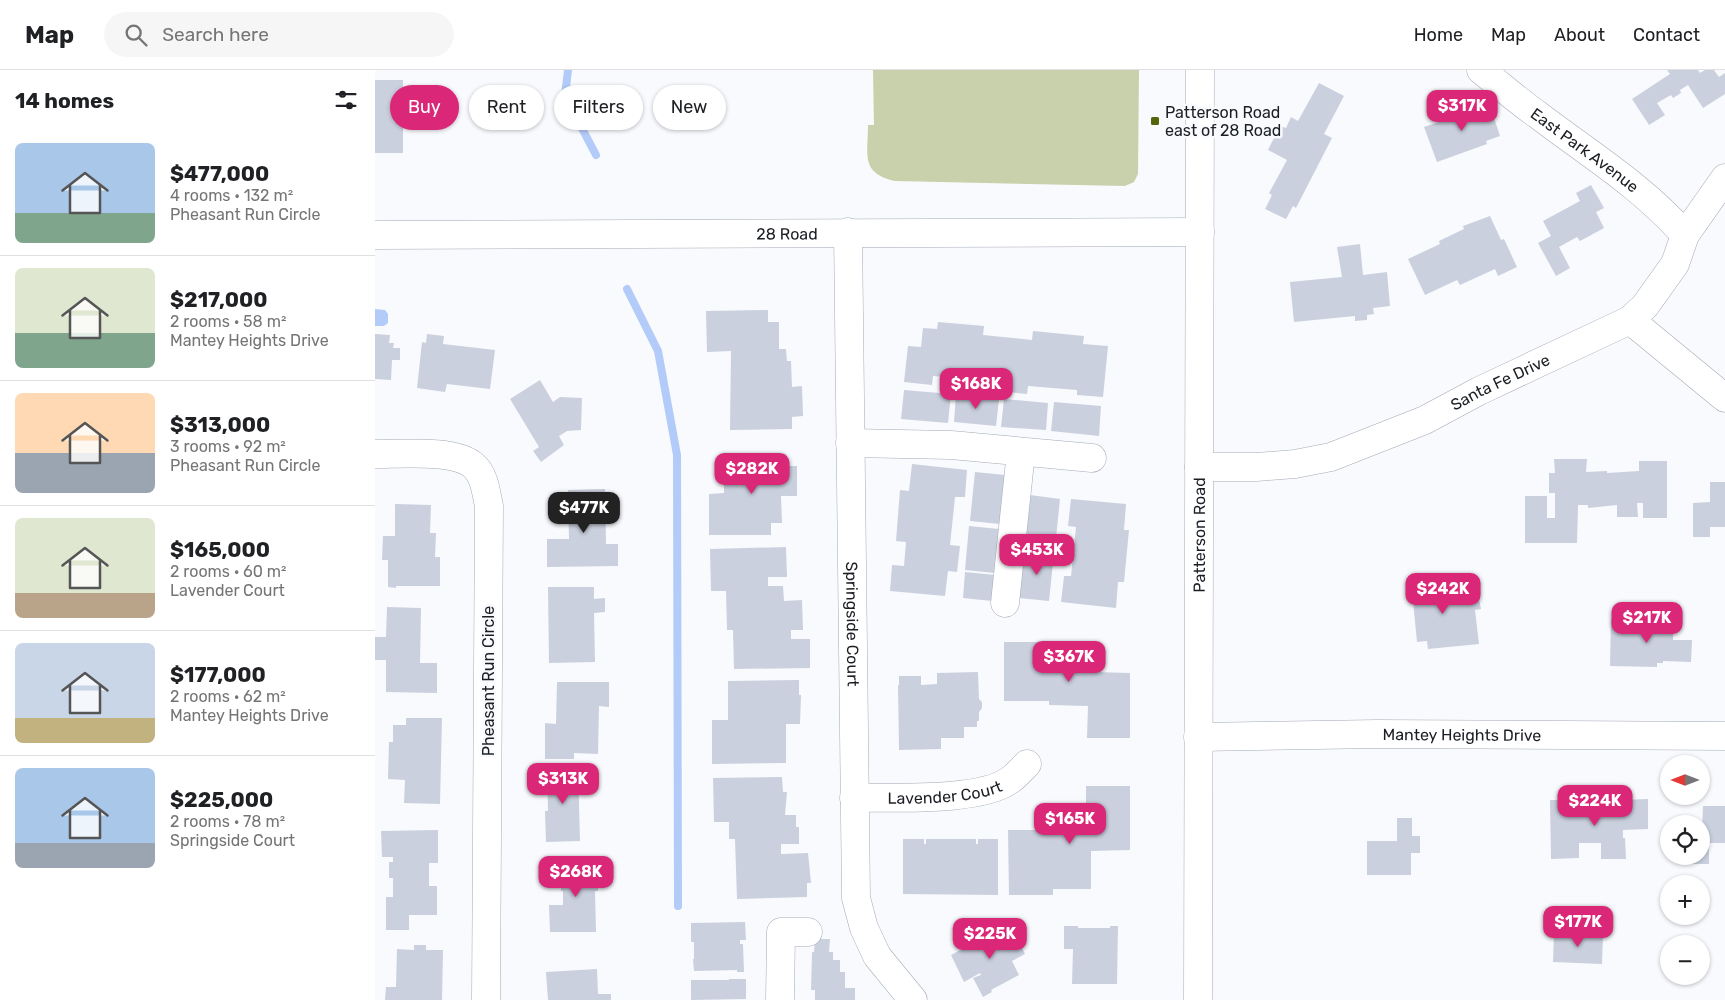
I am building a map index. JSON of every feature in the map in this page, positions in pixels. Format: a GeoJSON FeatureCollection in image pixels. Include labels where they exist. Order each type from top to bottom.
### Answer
{"type":"FeatureCollection","features":[{"type":"Feature","properties":{"kind":"street","name":"Patterson Road"},"geometry":{"type":"LineString","coordinates":[[1197,1000],[1200,70]]}},
{"type":"Feature","properties":{"kind":"street","name":"East Park Avenue"},"geometry":{"type":"LineString","coordinates":[[1481,70],[1537,115],[1631,183],[1668,215],[1685,235]]}},
{"type":"Feature","properties":{"kind":"street","name":"Santa Fe Drive"},"geometry":{"type":"LineString","coordinates":[[1199,467],[1295,464],[1331,457],[1425,420],[1479,391],[1630,320],[1645,306],[1675,264],[1685,235],[1725,178]]}},
{"type":"Feature","properties":{"kind":"street","name":"Springside Court"},"geometry":{"type":"LineString","coordinates":[[848,232],[856,898],[864,928],[877,956],[913,1000]]}},
{"type":"Feature","properties":{"kind":"street","name":"28 Road"},"geometry":{"type":"LineString","coordinates":[[375,235],[1199,232]]}},
{"type":"Feature","properties":{"kind":"street"},"geometry":{"type":"LineString","coordinates":[[1630,320],[1725,398]]}},
{"type":"Feature","properties":{"kind":"street"},"geometry":{"type":"LineString","coordinates":[[850,443],[951,445],[1091,458]]}},
{"type":"Feature","properties":{"kind":"street"},"geometry":{"type":"LineString","coordinates":[[1005,603],[1021,452]]}},
{"type":"Feature","properties":{"kind":"street","name":"Pheasant Run Circle"},"geometry":{"type":"LineString","coordinates":[[375,454],[435,454],[456,457],[474,466],[485,483],[489,506],[487,1000]]}},
{"type":"Feature","properties":{"kind":"street","name":"Mantey Heights Drive"},"geometry":{"type":"LineString","coordinates":[[1198,737],[1377,734],[1725,736]]}},
{"type":"Feature","properties":{"kind":"street","name":"Lavender Court"},"geometry":{"type":"LineString","coordinates":[[854,798],[951,796],[984,792],[1009,781],[1027,764]]}},
{"type":"Feature","properties":{"kind":"street"},"geometry":{"type":"LineString","coordinates":[[780,1000],[781,932],[808,932]]}},
{"type":"Feature","properties":{"kind":"green space"},"geometry":{"type":"Polygon","coordinates":[[[873,70],[1139,70],[1138,174],[1134,182],[1125,186],[895,181],[884,178],[871,168],[867,154],[868,125],[874,125],[873,70]]]}},
{"type":"Feature","properties":{"kind":"water"},"geometry":{"type":"Polygon","coordinates":[[[375,309],[385,310],[388,314],[388,323],[384,326],[375,326],[375,309]]]}},
{"type":"Feature","properties":{"kind":"building"},"geometry":{"type":"Polygon","coordinates":[[[1667,70],[1698,70],[1700,73],[1705,70],[1714,70],[1719,77],[1725,73],[1725,94],[1703,108],[1688,85],[1673,98],[1671,95],[1657,103],[1665,115],[1649,125],[1632,99],[1670,74],[1667,70]]]}},
{"type":"Feature","properties":{"kind":"building"},"geometry":{"type":"Polygon","coordinates":[[[375,80],[403,80],[403,85],[390,85],[390,130],[403,130],[403,153],[375,153],[375,80]]]}},
{"type":"Feature","properties":{"kind":"building"},"geometry":{"type":"Polygon","coordinates":[[[1319,83],[1344,96],[1324,134],[1332,138],[1296,208],[1293,206],[1286,219],[1265,209],[1272,195],[1269,193],[1287,160],[1268,150],[1280,126],[1286,128],[1291,117],[1298,121],[1319,83]]]}},
{"type":"Feature","properties":{"kind":"building"},"geometry":{"type":"Polygon","coordinates":[[[1474,105],[1476,112],[1490,106],[1500,136],[1486,141],[1487,144],[1437,162],[1424,127],[1448,119],[1446,115],[1474,105]]]}},
{"type":"Feature","properties":{"kind":"building"},"geometry":{"type":"Polygon","coordinates":[[[1591,185],[1604,208],[1596,212],[1604,228],[1580,241],[1577,237],[1559,247],[1570,268],[1556,276],[1538,243],[1551,236],[1543,221],[1580,201],[1576,193],[1591,185]]]}},
{"type":"Feature","properties":{"kind":"building"},"geometry":{"type":"Polygon","coordinates":[[[1490,216],[1501,240],[1504,239],[1517,267],[1498,276],[1495,269],[1460,285],[1457,280],[1425,295],[1408,259],[1440,244],[1439,241],[1464,229],[1463,226],[1490,216]]]}},
{"type":"Feature","properties":{"kind":"building"},"geometry":{"type":"Polygon","coordinates":[[[1360,244],[1363,275],[1387,272],[1390,306],[1373,308],[1374,314],[1367,315],[1367,320],[1355,321],[1355,316],[1294,322],[1290,282],[1342,277],[1337,247],[1360,244]]]}},
{"type":"Feature","properties":{"kind":"building"},"geometry":{"type":"Polygon","coordinates":[[[768,310],[768,322],[779,322],[779,349],[786,349],[787,361],[791,361],[792,387],[802,386],[803,416],[792,417],[792,429],[730,430],[731,351],[707,352],[706,311],[768,310]]]}},
{"type":"Feature","properties":{"kind":"building"},"geometry":{"type":"Polygon","coordinates":[[[938,322],[984,326],[983,335],[1032,340],[1033,331],[1084,336],[1083,344],[1108,346],[1103,397],[1077,395],[1077,390],[1028,386],[1027,394],[977,389],[978,380],[933,376],[932,385],[904,382],[908,346],[921,347],[923,328],[937,329],[938,322]]]}},
{"type":"Feature","properties":{"kind":"building"},"geometry":{"type":"Polygon","coordinates":[[[375,334],[390,335],[389,343],[394,343],[393,348],[400,348],[400,360],[392,360],[391,380],[375,379],[375,334]]]}},
{"type":"Feature","properties":{"kind":"building"},"geometry":{"type":"Polygon","coordinates":[[[427,334],[444,336],[443,344],[495,350],[490,389],[447,384],[445,392],[417,388],[422,342],[426,343],[427,334]]]}},
{"type":"Feature","properties":{"kind":"building"},"geometry":{"type":"Polygon","coordinates":[[[540,380],[553,402],[560,397],[582,398],[581,430],[567,431],[559,436],[564,445],[541,462],[533,451],[539,447],[510,399],[540,380]]]}},
{"type":"Feature","properties":{"kind":"building"},"geometry":{"type":"Polygon","coordinates":[[[904,390],[951,394],[948,423],[901,419],[904,390]]]}},
{"type":"Feature","properties":{"kind":"building"},"geometry":{"type":"Polygon","coordinates":[[[956,394],[999,399],[996,426],[954,422],[956,394]]]}},
{"type":"Feature","properties":{"kind":"building"},"geometry":{"type":"Polygon","coordinates":[[[1004,399],[1048,403],[1046,430],[1001,427],[1004,399]]]}},
{"type":"Feature","properties":{"kind":"building"},"geometry":{"type":"Polygon","coordinates":[[[1054,402],[1101,406],[1099,436],[1051,431],[1054,402]]]}},
{"type":"Feature","properties":{"kind":"building"},"geometry":{"type":"Polygon","coordinates":[[[786,454],[787,466],[797,466],[797,496],[781,496],[782,523],[771,523],[771,535],[709,535],[709,494],[724,493],[724,455],[786,454]]]}},
{"type":"Feature","properties":{"kind":"building"},"geometry":{"type":"Polygon","coordinates":[[[1554,459],[1587,459],[1586,472],[1607,471],[1607,473],[1639,471],[1639,461],[1667,461],[1667,518],[1643,518],[1643,503],[1637,503],[1638,517],[1617,517],[1617,505],[1588,508],[1588,505],[1578,505],[1577,543],[1525,543],[1525,496],[1547,496],[1547,518],[1555,518],[1555,493],[1549,493],[1549,473],[1555,473],[1554,459]]]}},
{"type":"Feature","properties":{"kind":"building"},"geometry":{"type":"Polygon","coordinates":[[[912,464],[967,470],[965,497],[955,497],[950,545],[960,546],[957,572],[948,571],[945,596],[890,591],[892,565],[904,566],[906,542],[896,541],[900,490],[909,491],[912,464]]]}},
{"type":"Feature","properties":{"kind":"building"},"geometry":{"type":"Polygon","coordinates":[[[975,472],[1005,475],[1000,524],[970,521],[975,472]]]}},
{"type":"Feature","properties":{"kind":"building"},"geometry":{"type":"Polygon","coordinates":[[[1710,482],[1725,482],[1725,527],[1710,527],[1710,537],[1693,537],[1693,503],[1710,502],[1710,482]]]}},
{"type":"Feature","properties":{"kind":"building"},"geometry":{"type":"Polygon","coordinates":[[[605,489],[606,544],[618,544],[618,566],[547,567],[547,539],[569,539],[568,490],[605,489]]]}},
{"type":"Feature","properties":{"kind":"building"},"geometry":{"type":"Polygon","coordinates":[[[1030,495],[1060,499],[1055,548],[1025,545],[1030,495]]]}},
{"type":"Feature","properties":{"kind":"building"},"geometry":{"type":"Polygon","coordinates":[[[1071,499],[1126,504],[1124,530],[1129,530],[1124,582],[1118,582],[1116,608],[1061,602],[1064,576],[1071,576],[1076,527],[1068,526],[1071,499]]]}},
{"type":"Feature","properties":{"kind":"building"},"geometry":{"type":"Polygon","coordinates":[[[395,504],[431,505],[430,533],[436,533],[435,557],[440,557],[440,586],[388,587],[388,560],[382,560],[383,536],[395,536],[395,504]]]}},
{"type":"Feature","properties":{"kind":"building"},"geometry":{"type":"Polygon","coordinates":[[[969,526],[999,529],[995,573],[965,570],[969,526]]]}},
{"type":"Feature","properties":{"kind":"building"},"geometry":{"type":"Polygon","coordinates":[[[786,547],[787,577],[768,577],[768,586],[783,586],[784,601],[802,600],[803,630],[791,630],[791,639],[810,639],[810,668],[734,669],[733,630],[727,630],[726,591],[711,591],[710,549],[786,547]]]}},
{"type":"Feature","properties":{"kind":"building"},"geometry":{"type":"Polygon","coordinates":[[[1024,550],[1054,553],[1049,601],[1019,598],[1024,550]]]}},
{"type":"Feature","properties":{"kind":"building"},"geometry":{"type":"Polygon","coordinates":[[[965,572],[995,575],[992,601],[963,598],[965,572]]]}},
{"type":"Feature","properties":{"kind":"building"},"geometry":{"type":"Polygon","coordinates":[[[1442,574],[1447,600],[1479,599],[1481,609],[1475,610],[1479,644],[1428,649],[1427,641],[1417,642],[1411,580],[1426,579],[1428,575],[1442,574]]]}},
{"type":"Feature","properties":{"kind":"building"},"geometry":{"type":"Polygon","coordinates":[[[548,587],[594,587],[594,599],[605,598],[605,612],[594,613],[595,662],[549,663],[548,587]]]}},
{"type":"Feature","properties":{"kind":"building"},"geometry":{"type":"Polygon","coordinates":[[[387,607],[421,608],[420,663],[437,663],[437,693],[386,692],[386,660],[375,660],[375,637],[386,637],[387,607]]]}},
{"type":"Feature","properties":{"kind":"building"},"geometry":{"type":"Polygon","coordinates":[[[1647,618],[1674,618],[1673,640],[1692,640],[1691,662],[1663,661],[1663,663],[1657,663],[1657,667],[1610,666],[1611,619],[1632,620],[1631,633],[1641,633],[1641,626],[1647,618]]]}},
{"type":"Feature","properties":{"kind":"building"},"geometry":{"type":"Polygon","coordinates":[[[1092,641],[1092,672],[1130,673],[1130,738],[1087,738],[1088,706],[1049,705],[1049,701],[1004,701],[1004,642],[1092,641]]]}},
{"type":"Feature","properties":{"kind":"building"},"geometry":{"type":"Polygon","coordinates":[[[978,672],[979,699],[982,702],[982,708],[979,712],[977,727],[964,727],[964,738],[941,738],[941,749],[899,750],[899,676],[921,676],[921,685],[937,684],[937,673],[978,672]]]}},
{"type":"Feature","properties":{"kind":"building"},"geometry":{"type":"Polygon","coordinates":[[[799,680],[799,695],[801,695],[800,724],[786,724],[786,763],[712,764],[712,720],[728,720],[728,681],[799,680]]]}},
{"type":"Feature","properties":{"kind":"building"},"geometry":{"type":"Polygon","coordinates":[[[557,682],[609,682],[609,707],[599,706],[598,754],[574,753],[574,759],[545,759],[545,723],[556,724],[557,682]]]}},
{"type":"Feature","properties":{"kind":"building"},"geometry":{"type":"Polygon","coordinates":[[[406,718],[442,718],[440,804],[404,803],[405,780],[388,779],[389,742],[393,742],[393,725],[406,725],[406,718]]]}},
{"type":"Feature","properties":{"kind":"building"},"geometry":{"type":"Polygon","coordinates":[[[578,767],[580,841],[546,842],[545,811],[548,811],[547,768],[578,767]]]}},
{"type":"Feature","properties":{"kind":"building"},"geometry":{"type":"Polygon","coordinates":[[[782,777],[783,792],[787,792],[785,815],[796,815],[796,827],[799,827],[799,844],[781,844],[781,854],[808,853],[811,883],[807,883],[807,897],[737,899],[735,839],[729,839],[729,822],[714,822],[713,778],[782,777]]]}},
{"type":"Feature","properties":{"kind":"building"},"geometry":{"type":"Polygon","coordinates":[[[1086,786],[1130,786],[1130,850],[1091,851],[1091,889],[1053,889],[1053,895],[1009,895],[1008,830],[1047,830],[1047,824],[1086,824],[1086,786]]]}},
{"type":"Feature","properties":{"kind":"building"},"geometry":{"type":"Polygon","coordinates":[[[1648,799],[1648,829],[1623,830],[1626,859],[1601,859],[1601,843],[1579,843],[1579,858],[1551,859],[1550,800],[1574,800],[1574,806],[1621,805],[1621,800],[1648,799]]]}},
{"type":"Feature","properties":{"kind":"building"},"geometry":{"type":"Polygon","coordinates":[[[1703,806],[1725,806],[1725,843],[1710,843],[1710,815],[1703,815],[1703,806]]]}},
{"type":"Feature","properties":{"kind":"building"},"geometry":{"type":"Polygon","coordinates":[[[1397,818],[1412,818],[1412,836],[1420,836],[1420,853],[1411,853],[1411,875],[1367,875],[1367,841],[1397,841],[1397,818]]]}},
{"type":"Feature","properties":{"kind":"building"},"geometry":{"type":"Polygon","coordinates":[[[438,830],[438,863],[429,863],[429,886],[437,886],[437,915],[409,915],[409,930],[386,930],[386,897],[393,897],[393,878],[389,878],[389,862],[393,862],[393,857],[382,857],[381,831],[438,830]]]}},
{"type":"Feature","properties":{"kind":"building"},"geometry":{"type":"Polygon","coordinates":[[[903,839],[924,839],[924,844],[926,844],[926,839],[976,839],[976,844],[978,844],[978,839],[998,839],[998,895],[903,894],[903,839]]]}},
{"type":"Feature","properties":{"kind":"building"},"geometry":{"type":"Polygon","coordinates":[[[561,861],[598,861],[598,891],[595,891],[596,932],[550,932],[549,905],[563,905],[561,861]]]}},
{"type":"Feature","properties":{"kind":"building"},"geometry":{"type":"Polygon","coordinates":[[[745,922],[746,940],[740,940],[740,944],[743,944],[744,972],[737,972],[737,970],[694,971],[694,942],[691,942],[691,923],[745,922]]]}},
{"type":"Feature","properties":{"kind":"building"},"geometry":{"type":"Polygon","coordinates":[[[1010,924],[1025,954],[1012,961],[1019,975],[991,990],[992,992],[983,997],[973,978],[981,975],[980,973],[964,982],[951,955],[1010,924]]]}},
{"type":"Feature","properties":{"kind":"building"},"geometry":{"type":"Polygon","coordinates":[[[1064,926],[1110,928],[1110,926],[1118,926],[1117,984],[1072,984],[1073,949],[1064,949],[1064,926]]]}},
{"type":"Feature","properties":{"kind":"building"},"geometry":{"type":"Polygon","coordinates":[[[1554,933],[1603,935],[1602,964],[1553,962],[1554,933]]]}},
{"type":"Feature","properties":{"kind":"building"},"geometry":{"type":"Polygon","coordinates":[[[815,939],[830,939],[829,952],[833,952],[833,960],[840,960],[840,972],[845,972],[845,988],[855,988],[855,1000],[815,1000],[815,990],[811,990],[812,952],[814,952],[815,939]]]}},
{"type":"Feature","properties":{"kind":"building"},"geometry":{"type":"Polygon","coordinates":[[[414,945],[426,945],[426,950],[443,950],[442,1000],[385,1000],[386,987],[396,987],[397,949],[414,950],[414,945]]]}},
{"type":"Feature","properties":{"kind":"building"},"geometry":{"type":"Polygon","coordinates":[[[597,969],[598,994],[611,994],[611,1000],[548,1000],[546,972],[597,969]]]}},
{"type":"Feature","properties":{"kind":"building"},"geometry":{"type":"Polygon","coordinates":[[[746,979],[746,999],[691,1000],[691,980],[746,979]]]}},
{"type":"Feature","properties":{"kind":"waterway"},"geometry":{"type":"LineString","coordinates":[[568,70],[565,96],[596,155]]}},
{"type":"Feature","properties":{"kind":"waterway"},"geometry":{"type":"LineString","coordinates":[[627,289],[658,351],[677,455],[678,906]]}},
{"type":"Feature","properties":{"kind":"place","name":"Patterson Road east of 28 Road"},"geometry":{"type":"Point","coordinates":[1155,121]}}]}
